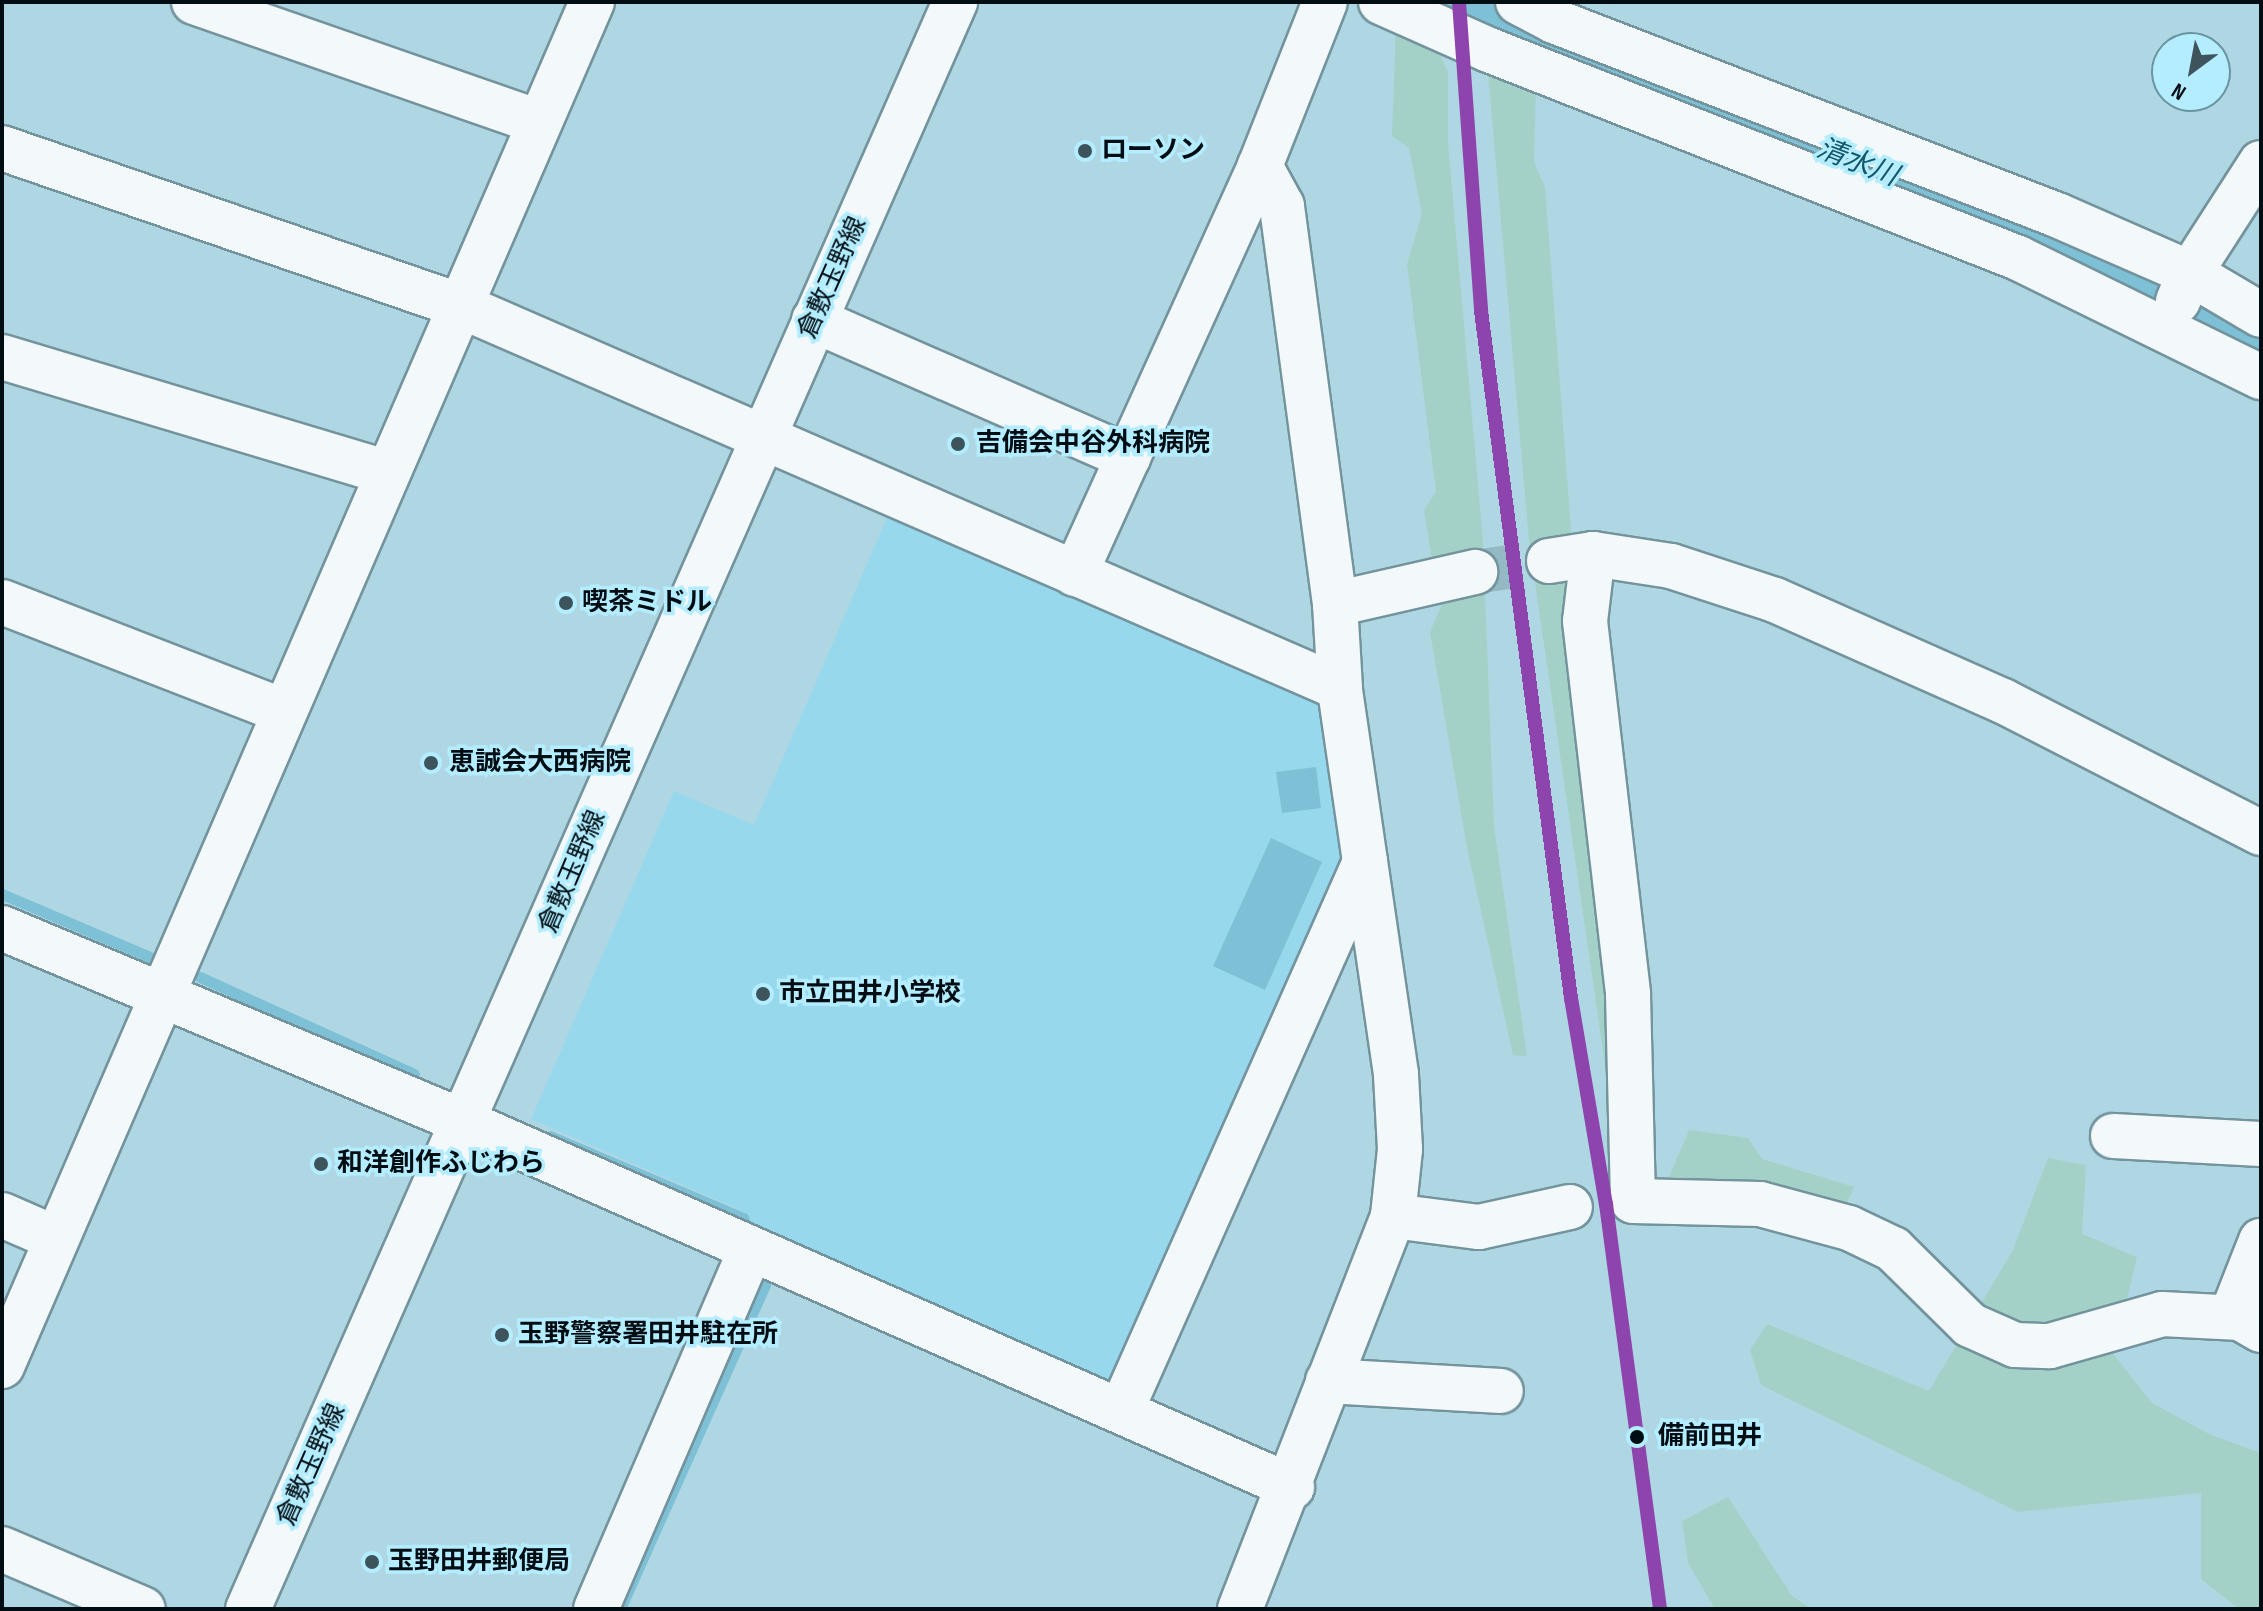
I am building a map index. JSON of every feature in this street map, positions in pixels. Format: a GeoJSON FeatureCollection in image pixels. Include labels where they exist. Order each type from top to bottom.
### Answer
{"type":"FeatureCollection","features":[{"type":"Feature","properties":{"kind":"street"},"geometry":{"type":"LineString","coordinates":[[194,2],[539,122]]}},
{"type":"Feature","properties":{"kind":"street"},"geometry":{"type":"LineString","coordinates":[[2,1366],[385,472],[461,306],[592,2]]}},
{"type":"Feature","properties":{"kind":"street","name":"倉敷玉野線"},"geometry":{"type":"LineString","coordinates":[[248,1609],[955,2]]}},
{"type":"Feature","properties":{"kind":"street"},"geometry":{"type":"LineString","coordinates":[[1075,574],[1260,166],[1325,2]]}},
{"type":"Feature","properties":{"kind":"street"},"geometry":{"type":"LineString","coordinates":[[1381,2],[1489,50],[2018,258],[2167,327],[2261,377]]}},
{"type":"Feature","properties":{"kind":"street"},"geometry":{"type":"LineString","coordinates":[[1518,2],[2190,273],[2261,315]]}},
{"type":"Feature","properties":{"kind":"street"},"geometry":{"type":"LineString","coordinates":[[2,148],[461,306],[761,439],[1340,688]]}},
{"type":"Feature","properties":{"kind":"street"},"geometry":{"type":"LineString","coordinates":[[2167,327],[2190,273],[2261,163]]}},
{"type":"Feature","properties":{"kind":"street"},"geometry":{"type":"LineString","coordinates":[[1240,1609],[1244,1589],[1292,1487],[1328,1381],[1393,1216],[1400,1149],[1396,1074],[1340,688],[1335,604],[1282,206],[1260,166]]}},
{"type":"Feature","properties":{"kind":"street"},"geometry":{"type":"LineString","coordinates":[[814,320],[1128,457]]}},
{"type":"Feature","properties":{"kind":"street"},"geometry":{"type":"LineString","coordinates":[[2,357],[385,472]]}},
{"type":"Feature","properties":{"kind":"street"},"geometry":{"type":"LineString","coordinates":[[1593,554],[1585,621],[1628,995],[1633,1201],[1760,1204],[1849,1228],[1893,1249],[1970,1325],[2015,1345],[2050,1346],[2162,1314],[2246,1323],[2261,1241]]}},
{"type":"Feature","properties":{"kind":"street"},"geometry":{"type":"LineString","coordinates":[[1549,561],[1593,554],[1671,566],[1775,600],[2003,701],[2261,833]]}},
{"type":"Feature","properties":{"kind":"street"},"geometry":{"type":"LineString","coordinates":[[1335,604],[1475,572]]}},
{"type":"Feature","properties":{"kind":"street"},"geometry":{"type":"LineString","coordinates":[[2,602],[283,711]]}},
{"type":"Feature","properties":{"kind":"street"},"geometry":{"type":"LineString","coordinates":[[1121,1411],[1365,862]]}},
{"type":"Feature","properties":{"kind":"street"},"geometry":{"type":"LineString","coordinates":[[2,928],[161,998],[464,1122],[751,1256],[1121,1411],[1292,1487]]}},
{"type":"Feature","properties":{"kind":"street"},"geometry":{"type":"LineString","coordinates":[[2113,1136],[2261,1144]]}},
{"type":"Feature","properties":{"kind":"street"},"geometry":{"type":"LineString","coordinates":[[1393,1216],[1479,1227],[1570,1207]]}},
{"type":"Feature","properties":{"kind":"street"},"geometry":{"type":"LineString","coordinates":[[2,1215],[55,1238]]}},
{"type":"Feature","properties":{"kind":"street"},"geometry":{"type":"LineString","coordinates":[[596,1609],[751,1256]]}},
{"type":"Feature","properties":{"kind":"street"},"geometry":{"type":"LineString","coordinates":[[1328,1381],[1501,1391]]}},
{"type":"Feature","properties":{"kind":"street"},"geometry":{"type":"LineString","coordinates":[[2,1549],[143,1609]]}},
{"type":"Feature","properties":{"kind":"shaded area"},"geometry":{"type":"Polygon","coordinates":[[[891,508],[1316,692],[1335,711],[1352,858],[1124,1379],[1100,1389],[759,1236],[745,1212],[531,1119],[674,791],[754,825],[891,508]]]}},
{"type":"Feature","properties":{"kind":"shaded area"},"geometry":{"type":"Polygon","coordinates":[[[1316,767],[1321,808],[1282,813],[1276,772],[1316,767]]]}},
{"type":"Feature","properties":{"kind":"shaded area"},"geometry":{"type":"Polygon","coordinates":[[[1271,838],[1322,862],[1265,990],[1213,966],[1271,838]]]}},
{"type":"Feature","properties":{"kind":"green space"},"geometry":{"type":"Polygon","coordinates":[[[1396,25],[1440,54],[1448,72],[1448,143],[1483,541],[1494,826],[1527,1056],[1513,1055],[1468,853],[1430,632],[1447,593],[1432,560],[1424,510],[1436,492],[1407,264],[1422,214],[1409,148],[1392,136],[1396,25]]]}},
{"type":"Feature","properties":{"kind":"green space"},"geometry":{"type":"Polygon","coordinates":[[[1504,71],[1536,79],[1534,162],[1545,187],[1572,543],[1581,568],[1609,920],[1614,1127],[1529,541],[1488,73],[1504,71]]]}},
{"type":"Feature","properties":{"kind":"green space"},"geometry":{"type":"Polygon","coordinates":[[[1689,1130],[1748,1138],[1762,1159],[1854,1187],[1842,1214],[1660,1198],[1689,1130]]]}},
{"type":"Feature","properties":{"kind":"green space"},"geometry":{"type":"Polygon","coordinates":[[[2048,1158],[2086,1165],[2082,1234],[2137,1257],[2114,1355],[2152,1403],[2211,1435],[2261,1453],[2261,1609],[2239,1609],[2201,1579],[2201,1493],[2018,1512],[1761,1385],[1750,1350],[1767,1324],[1929,1391],[2013,1250],[2048,1158]]]}},
{"type":"Feature","properties":{"kind":"green space"},"geometry":{"type":"Polygon","coordinates":[[[1728,1497],[1792,1596],[1812,1609],[1715,1609],[1688,1563],[1682,1521],[1728,1497]]]}},
{"type":"Feature","properties":{"kind":"waterway","name":"清水川"},"geometry":{"type":"LineString","coordinates":[[1444,2],[2027,230],[2137,279],[2261,345]]}},
{"type":"Feature","properties":{"kind":"waterway"},"geometry":{"type":"LineString","coordinates":[[2,894],[150,957]]}},
{"type":"Feature","properties":{"kind":"waterway"},"geometry":{"type":"LineString","coordinates":[[200,977],[414,1074]]}},
{"type":"Feature","properties":{"kind":"waterway"},"geometry":{"type":"LineString","coordinates":[[550,1136],[743,1218],[748,1234]]}},
{"type":"Feature","properties":{"kind":"waterway"},"geometry":{"type":"LineString","coordinates":[[620,1609],[765,1285],[758,1265]]}},
{"type":"Feature","properties":{"kind":"tunnel"},"geometry":{"type":"LineString","coordinates":[[1475,572],[1549,561]]}},
{"type":"Feature","properties":{"kind":"transit line"},"geometry":{"type":"LineString","coordinates":[[1459,2],[1481,311],[1571,998],[1606,1204],[1660,1609]]}},
{"type":"Feature","properties":{"kind":"place","name":"ローソン"},"geometry":{"type":"Point","coordinates":[1085,151]}},
{"type":"Feature","properties":{"kind":"place","name":"吉備会中谷外科病院"},"geometry":{"type":"Point","coordinates":[958,444]}},
{"type":"Feature","properties":{"kind":"place","name":"喫茶ミドル"},"geometry":{"type":"Point","coordinates":[566,603]}},
{"type":"Feature","properties":{"kind":"place","name":"恵誠会大西病院"},"geometry":{"type":"Point","coordinates":[431,763]}},
{"type":"Feature","properties":{"kind":"place","name":"市立田井小学校"},"geometry":{"type":"Point","coordinates":[763,994]}},
{"type":"Feature","properties":{"kind":"place","name":"和洋創作ふじわら"},"geometry":{"type":"Point","coordinates":[321,1164]}},
{"type":"Feature","properties":{"kind":"place","name":"玉野警察署田井駐在所"},"geometry":{"type":"Point","coordinates":[502,1335]}},
{"type":"Feature","properties":{"kind":"place","name":"備前田井"},"geometry":{"type":"Point","coordinates":[1637,1437]}},
{"type":"Feature","properties":{"kind":"place","name":"玉野田井郵便局"},"geometry":{"type":"Point","coordinates":[372,1562]}}]}
